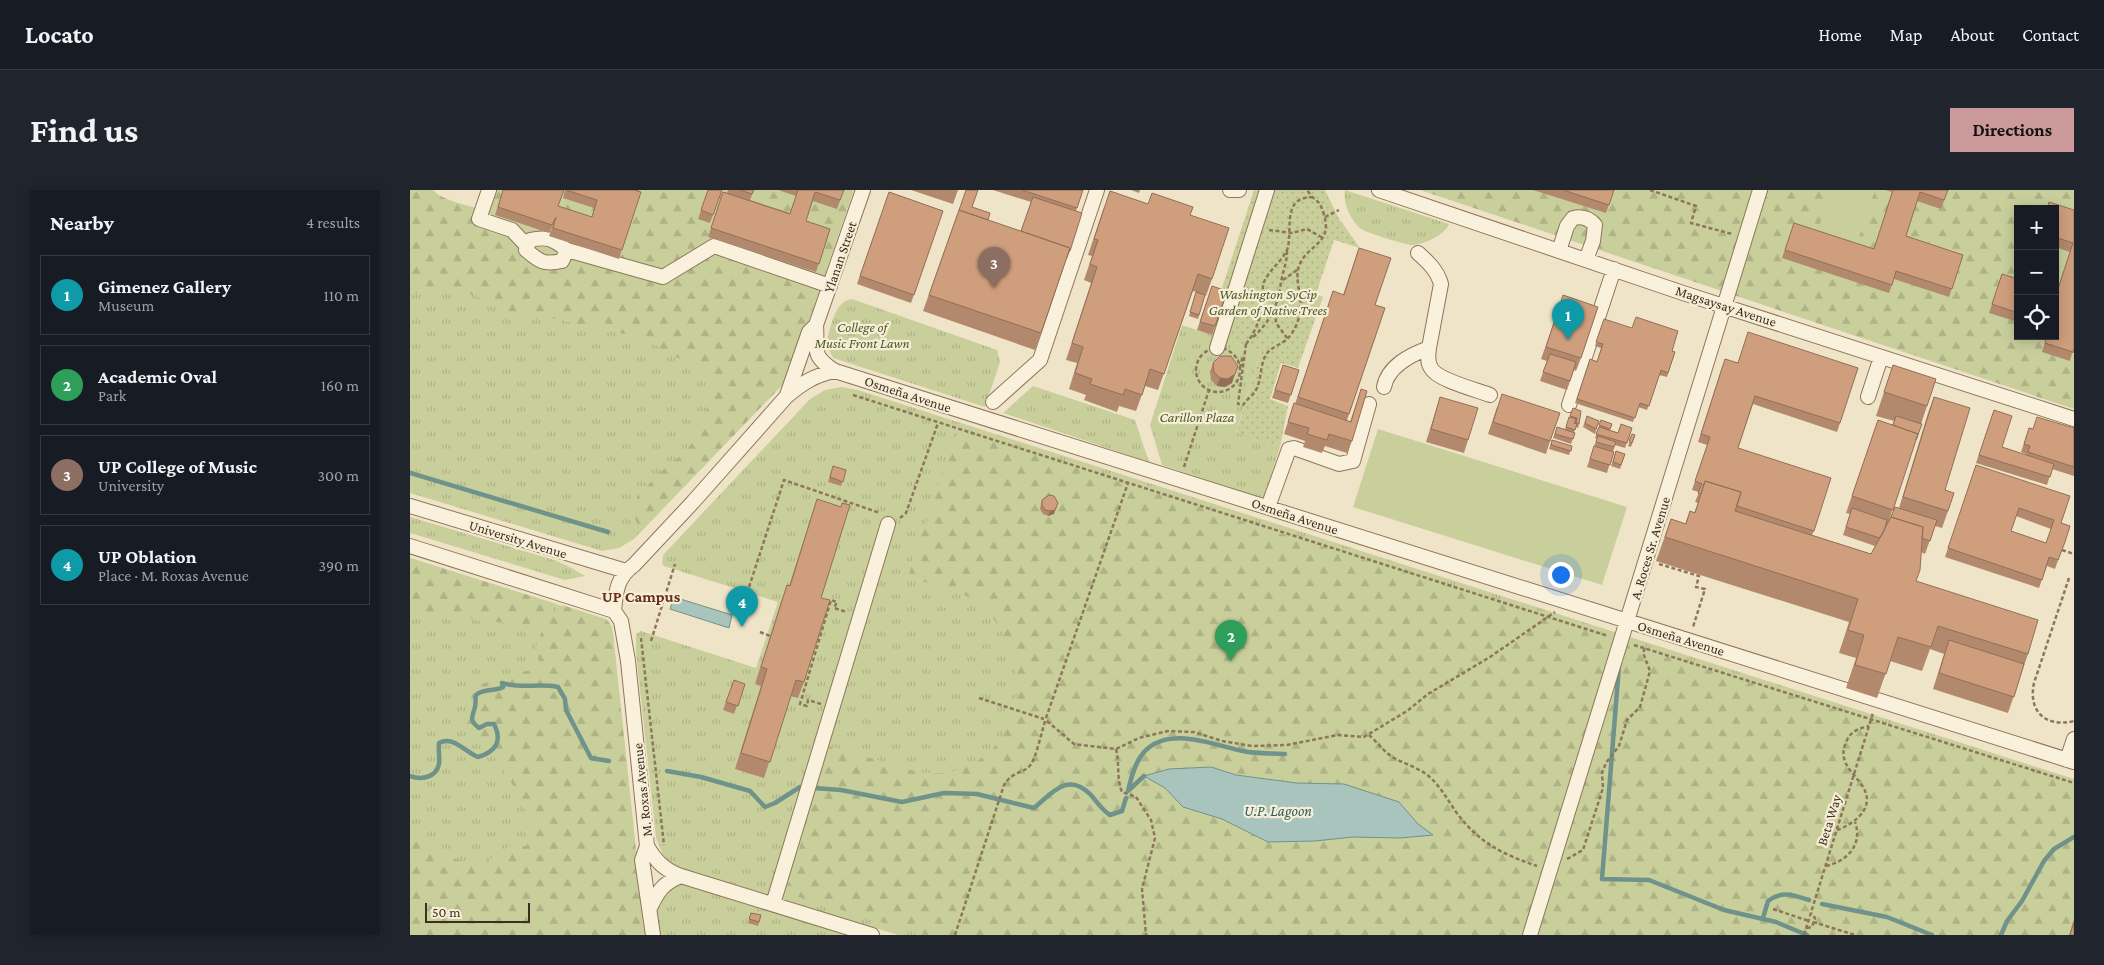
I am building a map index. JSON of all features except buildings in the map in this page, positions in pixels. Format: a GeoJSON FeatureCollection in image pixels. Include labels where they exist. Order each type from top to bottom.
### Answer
{"type":"FeatureCollection","features":[{"type":"Feature","properties":{"kind":"street"},"geometry":{"type":"LineString","coordinates":[[489,190],[479,219],[512,230],[527,246]]}},
{"type":"Feature","properties":{"kind":"street","name":"Ylanan Street"},"geometry":{"type":"LineString","coordinates":[[835,371],[825,365],[816,354],[816,325],[863,190]]}},
{"type":"Feature","properties":{"kind":"street"},"geometry":{"type":"LineString","coordinates":[[993,402],[1040,360],[1097,190]]}},
{"type":"Feature","properties":{"kind":"street"},"geometry":{"type":"LineString","coordinates":[[1230,190],[1239,190]]}},
{"type":"Feature","properties":{"kind":"street"},"geometry":{"type":"LineString","coordinates":[[1217,348],[1267,190]]}},
{"type":"Feature","properties":{"kind":"street","name":"Magsaysay Avenue"},"geometry":{"type":"LineString","coordinates":[[1379,190],[1586,260],[2074,419]]}},
{"type":"Feature","properties":{"kind":"street","name":"A. Roces Sr. Avenue"},"geometry":{"type":"LineString","coordinates":[[1530,935],[1760,190]]}},
{"type":"Feature","properties":{"kind":"street"},"geometry":{"type":"LineString","coordinates":[[1559,251],[1567,226],[1573,218],[1580,216],[1591,220],[1595,225],[1593,241],[1586,260]]}},
{"type":"Feature","properties":{"kind":"street"},"geometry":{"type":"LineString","coordinates":[[567,250],[562,261],[547,264],[526,250],[530,240],[544,237],[558,243],[567,250],[663,277],[714,246],[830,286]]}},
{"type":"Feature","properties":{"kind":"street"},"geometry":{"type":"LineString","coordinates":[[1418,252],[1438,275],[1441,284],[1429,348],[1428,359],[1431,369],[1440,377],[1490,395]]}},
{"type":"Feature","properties":{"kind":"street"},"geometry":{"type":"LineString","coordinates":[[1569,405],[1614,269]]}},
{"type":"Feature","properties":{"kind":"street","name":"Ylanan Street"},"geometry":{"type":"LineString","coordinates":[[786,396],[809,332],[816,325]]}},
{"type":"Feature","properties":{"kind":"street"},"geometry":{"type":"LineString","coordinates":[[1384,387],[1387,377],[1399,364],[1414,353],[1429,348]]}},
{"type":"Feature","properties":{"kind":"street"},"geometry":{"type":"LineString","coordinates":[[1868,397],[1881,357]]}},
{"type":"Feature","properties":{"kind":"street"},"geometry":{"type":"LineString","coordinates":[[410,546],[614,610],[616,589],[626,571],[694,502],[786,396],[812,378],[835,371]]}},
{"type":"Feature","properties":{"kind":"street","name":"Osmeña Avenue"},"geometry":{"type":"LineString","coordinates":[[835,371],[2071,761]]}},
{"type":"Feature","properties":{"kind":"street"},"geometry":{"type":"LineString","coordinates":[[1268,507],[1286,452],[1289,449],[1294,448],[1339,464],[1353,461],[1368,404]]}},
{"type":"Feature","properties":{"kind":"street","name":"University Avenue"},"geometry":{"type":"LineString","coordinates":[[410,506],[626,571]]}},
{"type":"Feature","properties":{"kind":"street"},"geometry":{"type":"LineString","coordinates":[[773,904],[890,519]]}},
{"type":"Feature","properties":{"kind":"street","name":"M. Roxas Avenue"},"geometry":{"type":"LineString","coordinates":[[614,610],[621,620],[628,661],[648,846],[661,866],[681,876],[872,935]]}},
{"type":"Feature","properties":{"kind":"street"},"geometry":{"type":"LineString","coordinates":[[2071,761],[2074,739]]}},
{"type":"Feature","properties":{"kind":"street"},"geometry":{"type":"LineString","coordinates":[[648,846],[642,860],[653,935]]}},
{"type":"Feature","properties":{"kind":"street"},"geometry":{"type":"LineString","coordinates":[[650,908],[660,888],[665,883],[681,876]]}},
{"type":"Feature","properties":{"kind":"path"},"geometry":{"type":"LineString","coordinates":[[1307,190],[1312,197]]}},
{"type":"Feature","properties":{"kind":"path"},"geometry":{"type":"LineString","coordinates":[[1650,190],[1696,206],[1692,223],[1746,238]]}},
{"type":"Feature","properties":{"kind":"path"},"geometry":{"type":"LineString","coordinates":[[1240,368],[1234,356],[1228,351],[1217,348],[1203,355],[1196,367],[1199,381],[1209,390],[1222,392],[1228,390],[1238,380],[1246,344],[1268,322],[1280,293],[1282,281],[1287,260],[1286,251],[1290,213],[1294,206],[1304,197],[1312,197],[1318,200],[1325,217],[1326,231],[1323,238],[1304,258],[1298,269],[1282,281]]}},
{"type":"Feature","properties":{"kind":"path"},"geometry":{"type":"LineString","coordinates":[[1325,217],[1339,210]]}},
{"type":"Feature","properties":{"kind":"path"},"geometry":{"type":"LineString","coordinates":[[1256,225],[1272,231],[1289,232],[1306,229],[1323,238]]}},
{"type":"Feature","properties":{"kind":"path"},"geometry":{"type":"LineString","coordinates":[[1252,338],[1262,304],[1264,282],[1286,251]]}},
{"type":"Feature","properties":{"kind":"path"},"geometry":{"type":"LineString","coordinates":[[1246,344],[1238,404],[1242,405],[1257,388],[1268,352],[1288,338],[1293,332],[1300,313],[1301,302],[1298,269]]}},
{"type":"Feature","properties":{"kind":"path"},"geometry":{"type":"LineString","coordinates":[[1275,308],[1274,318],[1276,323],[1288,338]]}},
{"type":"Feature","properties":{"kind":"path"},"geometry":{"type":"LineString","coordinates":[[1180,480],[1209,390]]}},
{"type":"Feature","properties":{"kind":"path"},"geometry":{"type":"LineString","coordinates":[[853,395],[2074,784]]}},
{"type":"Feature","properties":{"kind":"path"},"geometry":{"type":"LineString","coordinates":[[749,586],[784,480],[890,519],[901,517],[906,513],[938,423]]}},
{"type":"Feature","properties":{"kind":"path"},"geometry":{"type":"LineString","coordinates":[[955,935],[1002,792],[1010,776],[1022,771],[1031,764],[1128,483]]}},
{"type":"Feature","properties":{"kind":"path"},"geometry":{"type":"LineString","coordinates":[[2062,550],[2074,554]]}},
{"type":"Feature","properties":{"kind":"path"},"geometry":{"type":"LineString","coordinates":[[1646,560],[1699,576],[1696,587],[1705,589],[1689,640]]}},
{"type":"Feature","properties":{"kind":"path"},"geometry":{"type":"LineString","coordinates":[[651,641],[675,564]]}},
{"type":"Feature","properties":{"kind":"path"},"geometry":{"type":"LineString","coordinates":[[2069,578],[2031,696],[2034,706],[2042,717],[2064,724],[2074,721]]}},
{"type":"Feature","properties":{"kind":"path"},"geometry":{"type":"LineString","coordinates":[[808,700],[807,706],[800,704],[831,600],[836,602],[834,608]]}},
{"type":"Feature","properties":{"kind":"path"},"geometry":{"type":"LineString","coordinates":[[978,698],[1045,720],[1074,744],[1116,749],[1140,738],[1168,730],[1194,732],[1222,742],[1252,746],[1287,745],[1338,735],[1359,737],[1369,735],[1407,711],[1428,694],[1490,658],[1570,603]]}},
{"type":"Feature","properties":{"kind":"path"},"geometry":{"type":"LineString","coordinates":[[760,632],[770,636]]}},
{"type":"Feature","properties":{"kind":"path"},"geometry":{"type":"LineString","coordinates":[[641,638],[662,841],[667,850]]}},
{"type":"Feature","properties":{"kind":"path"},"geometry":{"type":"LineString","coordinates":[[1564,861],[1583,850],[1603,788],[1602,773],[1606,762],[1619,746],[1628,720],[1640,707],[1650,670],[1644,653],[1645,648]]}},
{"type":"Feature","properties":{"kind":"path","name":"Beta Way"},"geometry":{"type":"LineString","coordinates":[[1804,935],[1874,710]]}},
{"type":"Feature","properties":{"kind":"path"},"geometry":{"type":"LineString","coordinates":[[1837,830],[1855,822],[1864,810],[1866,795],[1843,758],[1845,743],[1855,731],[1869,726]]}},
{"type":"Feature","properties":{"kind":"path"},"geometry":{"type":"LineString","coordinates":[[1369,735],[1392,757],[1418,768],[1430,777],[1457,813],[1475,833],[1490,845],[1503,854],[1542,868]]}},
{"type":"Feature","properties":{"kind":"path"},"geometry":{"type":"LineString","coordinates":[[1116,749],[1119,763],[1117,780],[1122,792],[1136,797],[1150,820],[1156,838],[1142,889],[1146,935]]}},
{"type":"Feature","properties":{"kind":"path"},"geometry":{"type":"LineString","coordinates":[[1826,866],[1840,862],[1851,853],[1857,840],[1855,822]]}},
{"type":"Feature","properties":{"kind":"path"},"geometry":{"type":"LineString","coordinates":[[1773,909],[1809,920]]}},
{"type":"Feature","properties":{"kind":"path"},"geometry":{"type":"LineString","coordinates":[[1806,928],[1812,927],[1815,918],[1811,913]]}},
{"type":"Feature","properties":{"kind":"path"},"geometry":{"type":"LineString","coordinates":[[1813,922],[1855,935]]}},
{"type":"Feature","properties":{"kind":"green space"},"geometry":{"type":"Polygon","coordinates":[[[410,190],[433,190],[437,194],[451,200],[489,211],[496,190],[854,190],[789,378],[640,532],[634,515],[637,496],[665,468],[689,449],[699,429],[717,380],[643,338],[551,318],[509,314],[476,295],[438,292],[413,293],[410,290],[410,190]]]}},
{"type":"Feature","properties":{"kind":"green space","name":"Washington SyCip Garden of Native Trees"},"geometry":{"type":"Polygon","coordinates":[[[1254,190],[1325,190],[1338,217],[1360,248],[1334,240],[1316,294],[1323,297],[1298,368],[1281,363],[1270,399],[1288,406],[1280,447],[1236,433],[1261,351],[1207,334],[1254,190]]]}},
{"type":"Feature","properties":{"kind":"green space"},"geometry":{"type":"Polygon","coordinates":[[[1345,190],[1449,224],[1439,235],[1416,245],[1380,236],[1363,230],[1355,223],[1346,206],[1345,190]]]}},
{"type":"Feature","properties":{"kind":"green space"},"geometry":{"type":"Polygon","coordinates":[[[1420,190],[2074,190],[2074,409],[1420,190]]]}},
{"type":"Feature","properties":{"kind":"green space"},"geometry":{"type":"Polygon","coordinates":[[[1831,190],[1875,190],[1854,252],[1815,239],[1831,190]]]}},
{"type":"Feature","properties":{"kind":"green space"},"geometry":{"type":"Polygon","coordinates":[[[410,242],[789,378],[634,539],[619,548],[602,551],[410,493],[410,242]]]}},
{"type":"Feature","properties":{"kind":"green space","name":"College of Music Front Lawn"},"geometry":{"type":"Polygon","coordinates":[[[852,299],[997,350],[1000,362],[985,407],[833,358],[826,343],[834,316],[841,305],[852,299]]]}},
{"type":"Feature","properties":{"kind":"green space","name":"Carillon Plaza"},"geometry":{"type":"Polygon","coordinates":[[[1182,325],[1261,351],[1236,432],[1280,447],[1263,499],[1162,465],[1150,425],[1182,325]]]}},
{"type":"Feature","properties":{"kind":"green space"},"geometry":{"type":"Polygon","coordinates":[[[1033,386],[1135,420],[1149,462],[1003,413],[1033,386]]]}},
{"type":"Feature","properties":{"kind":"green space"},"geometry":{"type":"Polygon","coordinates":[[[841,387],[858,390],[2074,779],[2074,935],[898,935],[677,867],[664,857],[656,838],[636,653],[636,634],[641,631],[756,668],[778,602],[664,566],[662,563],[663,555],[810,399],[825,390],[841,387]]]}},
{"type":"Feature","properties":{"kind":"green space"},"geometry":{"type":"Polygon","coordinates":[[[1378,429],[1627,507],[1602,585],[1353,507],[1378,429]]]}},
{"type":"Feature","properties":{"kind":"green space"},"geometry":{"type":"Polygon","coordinates":[[[956,430],[2074,786],[2074,935],[924,935],[786,893],[830,746],[918,772],[951,772],[970,765],[990,751],[1005,733],[1013,713],[1017,690],[1015,667],[1009,645],[998,624],[982,606],[967,596],[908,577],[956,430]],[[1211,767],[1169,769],[1145,776],[1165,788],[1183,807],[1222,819],[1268,842],[1315,841],[1353,837],[1400,838],[1432,835],[1418,824],[1399,802],[1344,784],[1297,783],[1236,775],[1211,767]]]}},
{"type":"Feature","properties":{"kind":"green space"},"geometry":{"type":"Polygon","coordinates":[[[410,517],[554,560],[585,576],[565,580],[410,533],[410,517]]]}},
{"type":"Feature","properties":{"kind":"green space"},"geometry":{"type":"Polygon","coordinates":[[[410,558],[609,621],[613,633],[645,935],[410,935],[410,558]]]}},
{"type":"Feature","properties":{"kind":"green space"},"geometry":{"type":"Polygon","coordinates":[[[410,558],[557,604],[538,629],[492,621],[480,621],[452,612],[410,613],[410,558]]]}},
{"type":"Feature","properties":{"kind":"green space"},"geometry":{"type":"Polygon","coordinates":[[[562,605],[606,619],[612,627],[645,935],[410,935],[410,834],[424,846],[461,861],[477,865],[493,858],[509,846],[526,846],[534,831],[518,793],[487,745],[471,738],[462,724],[469,708],[474,686],[540,667],[536,647],[541,633],[562,605]]]}},
{"type":"Feature","properties":{"kind":"green space"},"geometry":{"type":"Polygon","coordinates":[[[673,880],[862,935],[659,935],[654,901],[673,880]]]}},
{"type":"Feature","properties":{"kind":"water"},"geometry":{"type":"Polygon","coordinates":[[[674,597],[732,615],[729,628],[670,609],[674,597]]]}},
{"type":"Feature","properties":{"kind":"water","name":"U.P. Lagoon"},"geometry":{"type":"Polygon","coordinates":[[[1211,767],[1236,775],[1297,783],[1344,784],[1399,802],[1418,824],[1433,835],[1400,838],[1353,837],[1315,841],[1268,842],[1222,819],[1183,807],[1165,788],[1144,776],[1169,769],[1211,767]]]}},
{"type":"Feature","properties":{"kind":"waterway"},"geometry":{"type":"LineString","coordinates":[[410,473],[608,532]]}},
{"type":"Feature","properties":{"kind":"waterway"},"geometry":{"type":"LineString","coordinates":[[1619,666],[1602,879],[1649,880],[1724,910],[1776,922],[1807,935]]}},
{"type":"Feature","properties":{"kind":"waterway"},"geometry":{"type":"LineString","coordinates":[[410,776],[423,778],[435,772],[439,764],[439,743],[444,741],[459,745],[478,757],[493,749],[498,736],[494,724],[487,724],[479,728],[474,723],[472,716],[476,695],[503,687],[502,683],[516,686],[558,687],[565,699],[566,710],[591,758],[609,761]]}},
{"type":"Feature","properties":{"kind":"waterway"},"geometry":{"type":"LineString","coordinates":[[1128,791],[1138,760],[1154,744],[1166,740],[1178,738],[1192,739],[1248,752],[1285,754]]}},
{"type":"Feature","properties":{"kind":"waterway"},"geometry":{"type":"LineString","coordinates":[[667,771],[701,777],[750,791],[765,807],[800,787],[841,790],[902,802],[944,793],[977,794],[1034,808],[1061,787],[1075,785],[1083,788],[1110,815],[1122,811],[1126,798]]}},
{"type":"Feature","properties":{"kind":"waterway"},"geometry":{"type":"LineString","coordinates":[[1129,790],[1144,776]]}},
{"type":"Feature","properties":{"kind":"waterway"},"geometry":{"type":"LineString","coordinates":[[2001,935],[2007,921],[2022,901],[2044,861],[2054,849],[2074,837]]}},
{"type":"Feature","properties":{"kind":"waterway"},"geometry":{"type":"LineString","coordinates":[[1763,918],[1768,901],[1778,896],[1788,894],[1809,900]]}},
{"type":"Feature","properties":{"kind":"waterway"},"geometry":{"type":"LineString","coordinates":[[1822,904],[1887,917],[1932,935]]}},
{"type":"Feature","properties":{"kind":"place","name":"UP College of Music"},"geometry":{"type":"Point","coordinates":[994,288]}},
{"type":"Feature","properties":{"kind":"place","name":"Gimenez Gallery"},"geometry":{"type":"Point","coordinates":[1568,340]}},
{"type":"Feature","properties":{"kind":"place","name":"UP Oblation"},"geometry":{"type":"Point","coordinates":[742,627]}},
{"type":"Feature","properties":{"kind":"place","name":"Academic Oval"},"geometry":{"type":"Point","coordinates":[1231,661]}},
{"type":"Feature","properties":{"kind":"district","name":"UP Campus"},"geometry":{"type":"Point","coordinates":[641,596]}}]}
